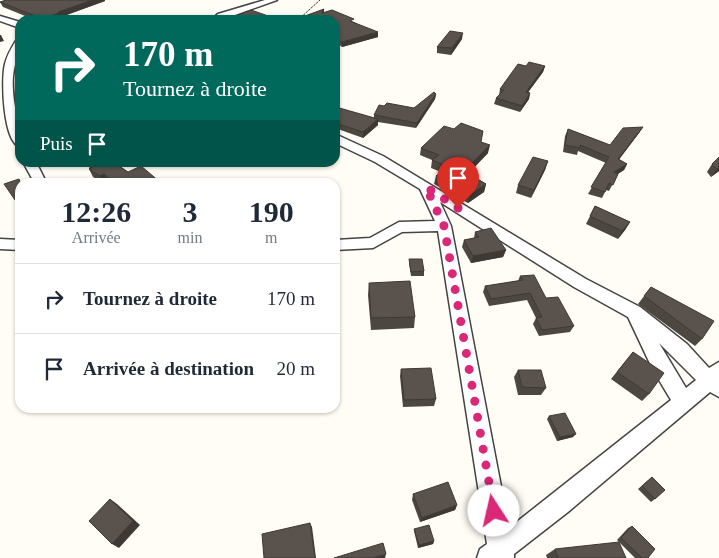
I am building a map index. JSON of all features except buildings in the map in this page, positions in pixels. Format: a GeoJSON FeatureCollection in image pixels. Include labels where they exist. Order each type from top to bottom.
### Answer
{"type":"FeatureCollection","features":[{"type":"Feature","properties":{"kind":"street"},"geometry":{"type":"LineString","coordinates":[[224,15],[273,0]]}},
{"type":"Feature","properties":{"kind":"street"},"geometry":{"type":"LineString","coordinates":[[1,21],[15,24]]}},
{"type":"Feature","properties":{"kind":"street"},"geometry":{"type":"LineString","coordinates":[[15,48],[3,64],[2,82],[15,131]]}},
{"type":"Feature","properties":{"kind":"street"},"geometry":{"type":"LineString","coordinates":[[340,140],[379,159],[426,187],[580,282],[634,312],[716,380],[684,403],[497,555],[444,226],[426,187]]}},
{"type":"Feature","properties":{"kind":"street"},"geometry":{"type":"LineString","coordinates":[[32,167],[38,178]]}},
{"type":"Feature","properties":{"kind":"street"},"geometry":{"type":"LineString","coordinates":[[340,245],[373,243],[399,227],[444,226]]}},
{"type":"Feature","properties":{"kind":"street"},"geometry":{"type":"LineString","coordinates":[[0,244],[15,245]]}},
{"type":"Feature","properties":{"kind":"street"},"geometry":{"type":"LineString","coordinates":[[634,312],[660,364],[684,403]]}},
{"type":"Feature","properties":{"kind":"path"},"geometry":{"type":"LineString","coordinates":[[304,15],[320,0]]}},
{"type":"Feature","properties":{"kind":"route"},"geometry":{"type":"LineString","coordinates":[[458,208],[426,187],[444,226],[494,511]]}}]}
